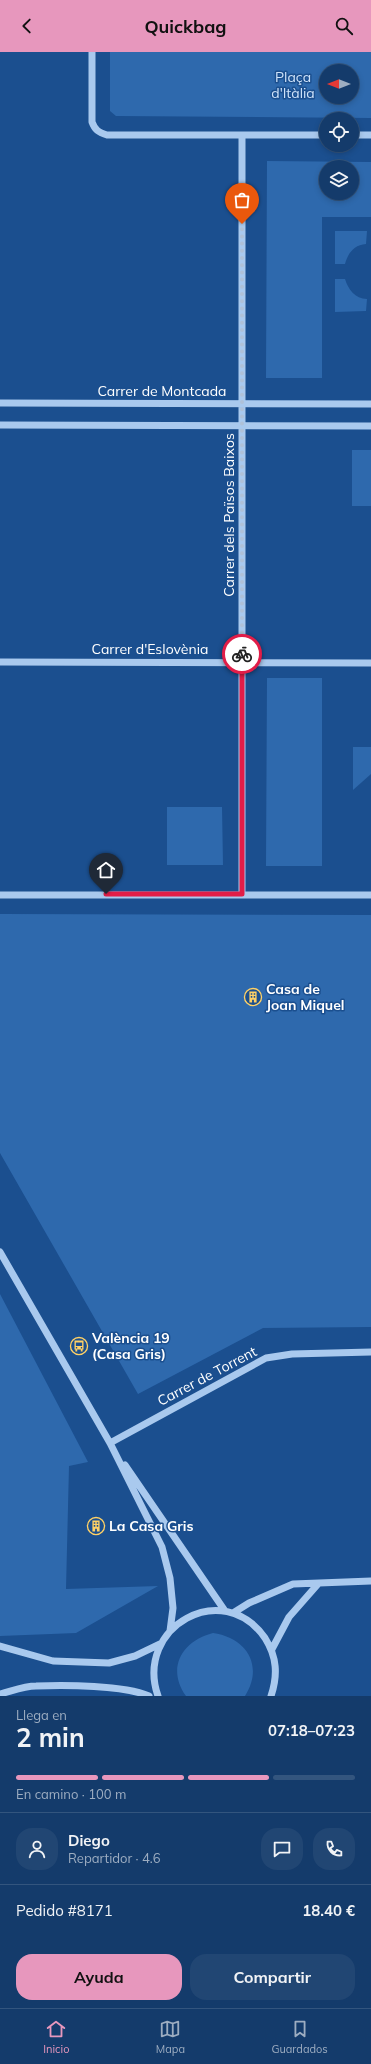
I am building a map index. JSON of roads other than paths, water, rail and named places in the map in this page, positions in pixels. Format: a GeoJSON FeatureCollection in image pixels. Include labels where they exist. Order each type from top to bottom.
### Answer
{"type":"FeatureCollection","features":[{"type":"Feature","properties":{"kind":"street"},"geometry":{"type":"LineString","coordinates":[[92,52],[92,122],[94,128],[99,133],[107,135],[319,135]]}},
{"type":"Feature","properties":{"kind":"street","name":"Carrer dels Països Baixos"},"geometry":{"type":"LineString","coordinates":[[242,135],[242,894]]}},
{"type":"Feature","properties":{"kind":"street"},"geometry":{"type":"LineString","coordinates":[[359,135],[371,136]]}},
{"type":"Feature","properties":{"kind":"street","name":"Carrer de Montcada"},"geometry":{"type":"LineString","coordinates":[[0,403],[371,404]]}},
{"type":"Feature","properties":{"kind":"street"},"geometry":{"type":"LineString","coordinates":[[0,425],[371,426]]}},
{"type":"Feature","properties":{"kind":"street","name":"Carrer d'Eslovènia"},"geometry":{"type":"LineString","coordinates":[[0,662],[371,663]]}},
{"type":"Feature","properties":{"kind":"street"},"geometry":{"type":"LineString","coordinates":[[0,894],[371,894]]}},
{"type":"Feature","properties":{"kind":"street"},"geometry":{"type":"LineString","coordinates":[[0,1252],[110,1443],[162,1547],[170,1578],[173,1608],[170,1631]]}},
{"type":"Feature","properties":{"kind":"street","name":"Carrer de Torrent"},"geometry":{"type":"LineString","coordinates":[[110,1443],[266,1358],[292,1354],[371,1352]]}},
{"type":"Feature","properties":{"kind":"street"},"geometry":{"type":"LineString","coordinates":[[110,1443],[225,1611]]}},
{"type":"Feature","properties":{"kind":"street"},"geometry":{"type":"LineString","coordinates":[[232,1613],[249,1603],[293,1584],[371,1582]]}},
{"type":"Feature","properties":{"kind":"street"},"geometry":{"type":"LineString","coordinates":[[272,1649],[288,1616],[318,1584]]}},
{"type":"Feature","properties":{"kind":"street"},"geometry":{"type":"LineString","coordinates":[[158,1696],[154,1672],[155,1658],[160,1644],[170,1631],[181,1621],[195,1614],[210,1611],[225,1611],[246,1619],[257,1627],[272,1649],[276,1662],[276,1682],[271,1696]]}},
{"type":"Feature","properties":{"kind":"street"},"geometry":{"type":"LineString","coordinates":[[0,1646],[53,1661],[109,1664],[135,1656],[160,1644]]}},
{"type":"Feature","properties":{"kind":"street"},"geometry":{"type":"LineString","coordinates":[[0,1694],[35,1686],[110,1687],[141,1692],[150,1696]]}},
{"type":"Feature","properties":{"kind":"place","name":"Casa de Joan Miquel"},"geometry":{"type":"Point","coordinates":[253,997]}},
{"type":"Feature","properties":{"kind":"place","name":"València 19 (Casa Gris)"},"geometry":{"type":"Point","coordinates":[79,1346]}},
{"type":"Feature","properties":{"kind":"place","name":"La Casa Gris"},"geometry":{"type":"Point","coordinates":[96,1526]}},
{"type":"Feature","properties":{"kind":"park label","name":"Plaça d'Itàlia"},"geometry":{"type":"Point","coordinates":[293,86]}}]}
